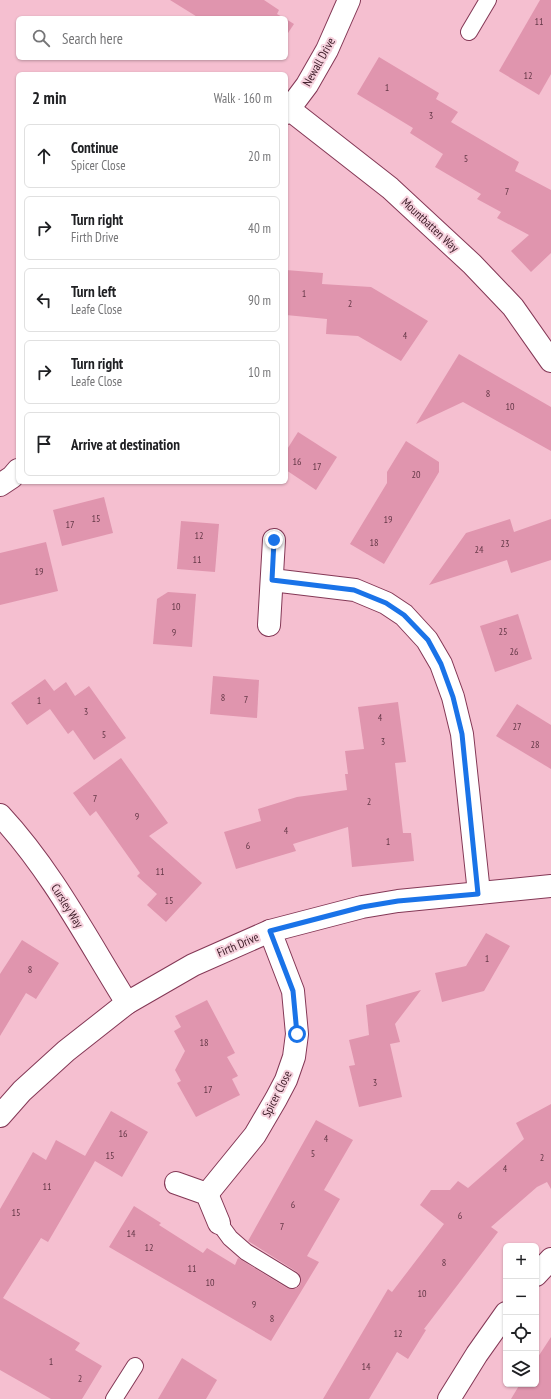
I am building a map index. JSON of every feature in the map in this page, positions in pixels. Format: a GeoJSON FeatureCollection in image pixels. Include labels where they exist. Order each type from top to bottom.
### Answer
{"type":"FeatureCollection","features":[{"type":"Feature","properties":{"kind":"street","name":"Newall Drive"},"geometry":{"type":"LineString","coordinates":[[288,111],[307,85],[327,50],[344,2]]}},
{"type":"Feature","properties":{"kind":"street","name":"Mountbatten Way"},"geometry":{"type":"LineString","coordinates":[[288,111],[390,188],[472,264],[513,307],[551,361]]}},
{"type":"Feature","properties":{"kind":"street"},"geometry":{"type":"LineString","coordinates":[[0,486],[16,472]]}},
{"type":"Feature","properties":{"kind":"street"},"geometry":{"type":"LineString","coordinates":[[269,625],[274,540]]}},
{"type":"Feature","properties":{"kind":"street"},"geometry":{"type":"LineString","coordinates":[[272,580],[354,590],[386,603],[404,615],[428,640],[441,664],[453,697],[462,734],[478,894]]}},
{"type":"Feature","properties":{"kind":"street","name":"Cursley Way"},"geometry":{"type":"LineString","coordinates":[[0,815],[29,849],[55,886],[127,1004]]}},
{"type":"Feature","properties":{"kind":"street","name":"Firth Drive"},"geometry":{"type":"LineString","coordinates":[[0,1116],[22,1091],[66,1051],[127,1004],[193,965],[270,931],[362,907],[398,901],[551,886]]}},
{"type":"Feature","properties":{"kind":"street","name":"Spicer Close"},"geometry":{"type":"LineString","coordinates":[[207,1194],[255,1135],[286,1080],[294,1056],[297,1034],[293,991],[270,931]]}},
{"type":"Feature","properties":{"kind":"street"},"geometry":{"type":"LineString","coordinates":[[176,1183],[207,1194],[219,1223]]}},
{"type":"Feature","properties":{"kind":"street"},"geometry":{"type":"LineString","coordinates":[[539,1272],[551,1259]]}},
{"type":"Feature","properties":{"kind":"street"},"geometry":{"type":"LineString","coordinates":[[449,1399],[477,1354],[505,1315]]}},
{"type":"Feature","properties":{"kind":"lane"},"geometry":{"type":"LineString","coordinates":[[469,32],[488,0]]}},
{"type":"Feature","properties":{"kind":"lane"},"geometry":{"type":"LineString","coordinates":[[219,1223],[230,1238],[246,1252],[292,1280]]}},
{"type":"Feature","properties":{"kind":"lane"},"geometry":{"type":"LineString","coordinates":[[114,1399],[135,1366]]}},
{"type":"Feature","properties":{"kind":"building"},"geometry":{"type":"Polygon","coordinates":[[[170,0],[264,0],[279,10],[277,14],[280,16],[196,16],[170,0]]]}},
{"type":"Feature","properties":{"kind":"building"},"geometry":{"type":"Polygon","coordinates":[[[540,0],[551,0],[551,74],[539,95],[499,71],[540,0]]]}},
{"type":"Feature","properties":{"kind":"building"},"geometry":{"type":"Polygon","coordinates":[[[288,20],[294,24],[288,33],[288,20]]]}},
{"type":"Feature","properties":{"kind":"building"},"geometry":{"type":"Polygon","coordinates":[[[379,57],[439,93],[436,99],[458,112],[451,122],[519,162],[515,171],[551,190],[551,253],[531,272],[511,251],[529,235],[497,218],[501,212],[477,199],[481,194],[435,167],[443,154],[410,133],[413,128],[357,94],[379,57]]]}},
{"type":"Feature","properties":{"kind":"building"},"geometry":{"type":"Polygon","coordinates":[[[288,270],[323,273],[322,284],[371,287],[428,321],[401,361],[358,336],[326,334],[327,319],[288,315],[288,270]]]}},
{"type":"Feature","properties":{"kind":"building"},"geometry":{"type":"Polygon","coordinates":[[[459,354],[551,407],[551,451],[463,402],[416,424],[459,354]]]}},
{"type":"Feature","properties":{"kind":"building"},"geometry":{"type":"Polygon","coordinates":[[[298,432],[337,457],[316,490],[288,471],[288,448],[298,432]]]}},
{"type":"Feature","properties":{"kind":"building"},"geometry":{"type":"Polygon","coordinates":[[[406,441],[439,462],[439,472],[384,564],[350,544],[387,483],[387,472],[406,441]]]}},
{"type":"Feature","properties":{"kind":"building"},"geometry":{"type":"Polygon","coordinates":[[[104,497],[113,533],[62,546],[53,510],[104,497]]]}},
{"type":"Feature","properties":{"kind":"building"},"geometry":{"type":"Polygon","coordinates":[[[510,519],[514,532],[551,519],[551,560],[511,573],[507,560],[429,585],[466,533],[510,519]]]}},
{"type":"Feature","properties":{"kind":"building"},"geometry":{"type":"Polygon","coordinates":[[[181,521],[219,524],[215,572],[177,569],[181,521]]]}},
{"type":"Feature","properties":{"kind":"building"},"geometry":{"type":"Polygon","coordinates":[[[46,542],[58,591],[0,605],[0,553],[46,542]]]}},
{"type":"Feature","properties":{"kind":"building"},"geometry":{"type":"Polygon","coordinates":[[[168,592],[196,594],[192,647],[153,644],[157,599],[168,592]]]}},
{"type":"Feature","properties":{"kind":"building"},"geometry":{"type":"Polygon","coordinates":[[[518,614],[532,659],[495,672],[480,626],[518,614]]]}},
{"type":"Feature","properties":{"kind":"building"},"geometry":{"type":"Polygon","coordinates":[[[213,676],[259,680],[257,718],[210,714],[213,676]]]}},
{"type":"Feature","properties":{"kind":"building"},"geometry":{"type":"Polygon","coordinates":[[[45,679],[54,691],[66,682],[75,696],[89,686],[126,738],[94,760],[73,730],[68,734],[50,709],[27,725],[11,703],[45,679]]]}},
{"type":"Feature","properties":{"kind":"building"},"geometry":{"type":"Polygon","coordinates":[[[398,702],[406,762],[395,763],[403,833],[411,833],[414,861],[352,867],[348,827],[293,844],[296,851],[236,869],[224,832],[261,821],[258,809],[297,797],[347,790],[345,774],[348,774],[345,751],[364,749],[358,707],[398,702]]]}},
{"type":"Feature","properties":{"kind":"building"},"geometry":{"type":"Polygon","coordinates":[[[517,704],[551,725],[551,769],[496,736],[517,704]]]}},
{"type":"Feature","properties":{"kind":"building"},"geometry":{"type":"Polygon","coordinates":[[[121,758],[168,823],[149,836],[202,883],[166,922],[147,905],[157,894],[137,876],[140,873],[96,811],[90,816],[73,793],[121,758]]]}},
{"type":"Feature","properties":{"kind":"building"},"geometry":{"type":"Polygon","coordinates":[[[486,933],[510,946],[484,991],[442,1002],[435,973],[466,966],[486,933]]]}},
{"type":"Feature","properties":{"kind":"building"},"geometry":{"type":"Polygon","coordinates":[[[22,940],[59,963],[36,999],[26,993],[0,1036],[0,974],[22,940]]]}},
{"type":"Feature","properties":{"kind":"building"},"geometry":{"type":"Polygon","coordinates":[[[421,990],[395,1024],[400,1042],[390,1044],[402,1097],[359,1107],[349,1066],[355,1065],[349,1040],[369,1035],[366,1005],[421,990]]]}},
{"type":"Feature","properties":{"kind":"building"},"geometry":{"type":"Polygon","coordinates":[[[207,1000],[235,1053],[227,1057],[238,1076],[232,1079],[240,1095],[196,1117],[177,1083],[181,1081],[175,1070],[185,1051],[174,1031],[181,1027],[175,1016],[207,1000]]]}},
{"type":"Feature","properties":{"kind":"building"},"geometry":{"type":"Polygon","coordinates":[[[551,1104],[551,1189],[547,1182],[537,1187],[491,1227],[498,1232],[424,1329],[426,1330],[408,1359],[397,1352],[369,1399],[323,1399],[388,1289],[392,1292],[444,1224],[420,1205],[431,1190],[450,1190],[458,1181],[468,1188],[524,1139],[516,1123],[551,1104]]]}},
{"type":"Feature","properties":{"kind":"building"},"geometry":{"type":"Polygon","coordinates":[[[111,1111],[148,1132],[122,1177],[95,1161],[48,1242],[41,1238],[3,1298],[80,1343],[75,1350],[102,1366],[82,1399],[51,1399],[0,1370],[0,1209],[33,1152],[46,1160],[56,1140],[85,1156],[111,1111]]]}},
{"type":"Feature","properties":{"kind":"building"},"geometry":{"type":"Polygon","coordinates":[[[316,1120],[353,1140],[324,1190],[340,1199],[307,1256],[319,1262],[271,1341],[109,1247],[134,1206],[161,1223],[159,1225],[203,1253],[207,1248],[235,1265],[238,1258],[287,1288],[297,1288],[300,1285],[301,1280],[297,1272],[248,1241],[316,1120]]]}},
{"type":"Feature","properties":{"kind":"building"},"geometry":{"type":"Polygon","coordinates":[[[551,1337],[551,1399],[511,1399],[518,1387],[539,1387],[539,1355],[551,1337]]]}},
{"type":"Feature","properties":{"kind":"building"},"geometry":{"type":"Polygon","coordinates":[[[182,1358],[217,1380],[206,1399],[158,1399],[182,1358]]]}},
{"type":"Feature","properties":{"kind":"route"},"geometry":{"type":"LineString","coordinates":[[274,540],[272,580],[354,590],[375,598],[386,603],[404,615],[428,640],[441,664],[453,697],[462,734],[478,894],[398,901],[362,907],[270,931],[293,991],[297,1034]]}}]}
